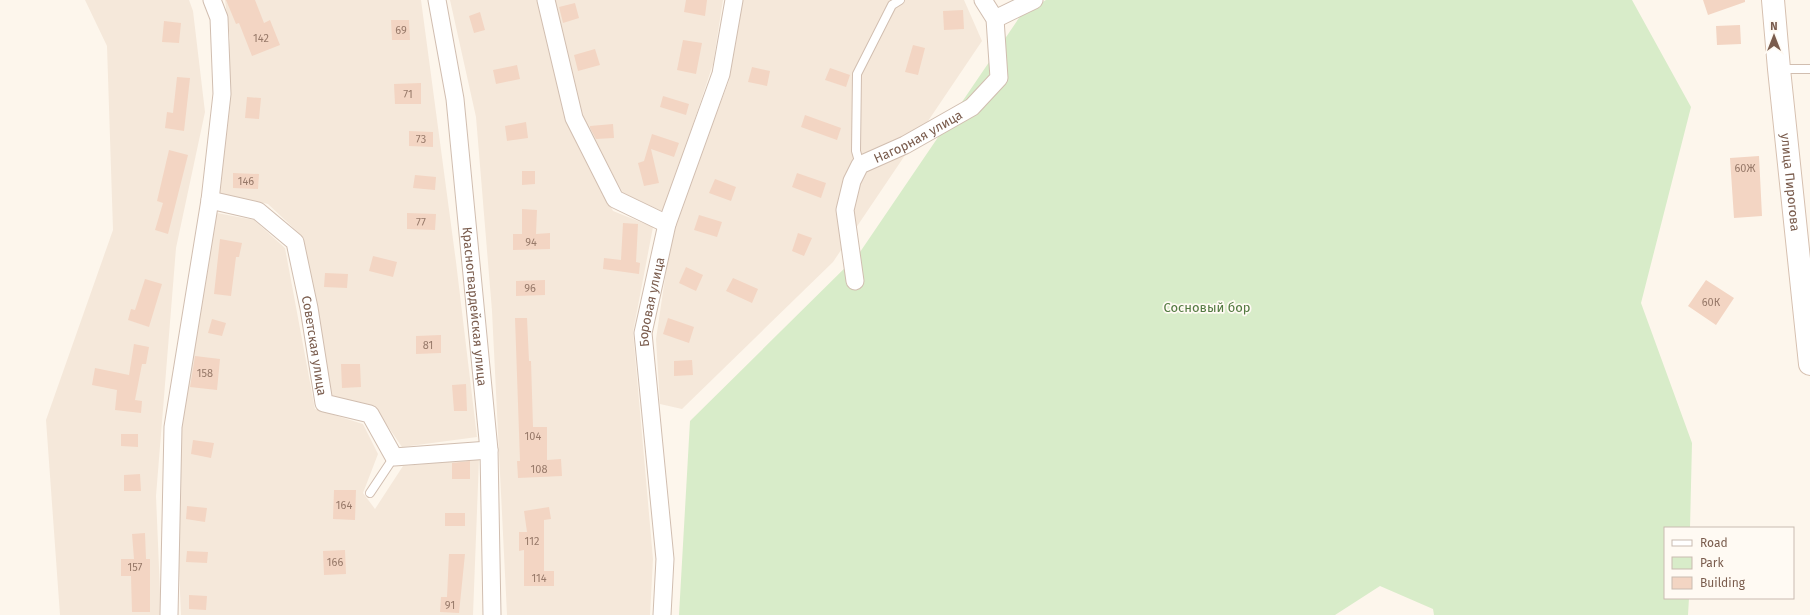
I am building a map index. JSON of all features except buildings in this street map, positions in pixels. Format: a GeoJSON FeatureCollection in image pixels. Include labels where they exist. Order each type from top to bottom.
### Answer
{"type":"FeatureCollection","features":[{"type":"Feature","properties":{"kind":"street"},"geometry":{"type":"LineString","coordinates":[[169,615],[173,427],[210,200],[222,94],[219,18],[212,0]]}},
{"type":"Feature","properties":{"kind":"street","name":"Красногвардейская улица"},"geometry":{"type":"LineString","coordinates":[[436,0],[455,99],[489,450],[492,615]]}},
{"type":"Feature","properties":{"kind":"street"},"geometry":{"type":"LineString","coordinates":[[546,0],[574,118],[616,199],[667,224]]}},
{"type":"Feature","properties":{"kind":"street","name":"Боровая улица"},"geometry":{"type":"LineString","coordinates":[[662,615],[666,559],[644,333],[667,224],[721,74],[734,0]]}},
{"type":"Feature","properties":{"kind":"street"},"geometry":{"type":"LineString","coordinates":[[983,0],[996,19],[1034,0]]}},
{"type":"Feature","properties":{"kind":"street","name":"улица Пирогова"},"geometry":{"type":"LineString","coordinates":[[1773,0],[1779,69],[1810,353]]}},
{"type":"Feature","properties":{"kind":"street","name":"Нагорная улица"},"geometry":{"type":"LineString","coordinates":[[855,281],[845,210],[852,181],[860,165],[906,145],[972,107],[999,78],[996,19]]}},
{"type":"Feature","properties":{"kind":"street","name":"Советская улица"},"geometry":{"type":"LineString","coordinates":[[210,200],[258,211],[294,242],[309,308],[324,403],[370,414],[394,457]]}},
{"type":"Feature","properties":{"kind":"street"},"geometry":{"type":"LineString","coordinates":[[394,457],[489,450]]}},
{"type":"Feature","properties":{"kind":"lane"},"geometry":{"type":"LineString","coordinates":[[860,165],[856,151],[857,74],[892,4],[900,0]]}},
{"type":"Feature","properties":{"kind":"lane"},"geometry":{"type":"LineString","coordinates":[[1779,69],[1810,69]]}},
{"type":"Feature","properties":{"kind":"lane"},"geometry":{"type":"LineString","coordinates":[[370,493],[394,457]]}},
{"type":"Feature","properties":{"kind":"shaded area"},"geometry":{"type":"Polygon","coordinates":[[[85,0],[189,0],[193,11],[205,112],[176,248],[156,496],[161,615],[60,615],[46,420],[113,230],[107,46],[85,0]]]}},
{"type":"Feature","properties":{"kind":"shaded area"},"geometry":{"type":"Polygon","coordinates":[[[225,0],[421,0],[456,262],[477,437],[402,447],[378,412],[330,395],[301,235],[268,204],[219,193],[230,38],[225,0]]]}},
{"type":"Feature","properties":{"kind":"shaded area"},"geometry":{"type":"Polygon","coordinates":[[[450,0],[539,0],[566,116],[613,211],[653,227],[633,332],[653,559],[650,615],[507,615],[492,311],[476,117],[450,0]]]}},
{"type":"Feature","properties":{"kind":"shaded area"},"geometry":{"type":"Polygon","coordinates":[[[552,0],[723,0],[713,64],[664,212],[623,193],[581,115],[552,0]]]}},
{"type":"Feature","properties":{"kind":"shaded area"},"geometry":{"type":"Polygon","coordinates":[[[743,0],[964,0],[982,41],[833,262],[682,409],[660,404],[656,339],[673,224],[729,81],[743,0]]]}},
{"type":"Feature","properties":{"kind":"shaded area"},"geometry":{"type":"Polygon","coordinates":[[[217,213],[254,220],[285,248],[315,409],[363,424],[378,454],[363,493],[375,509],[403,466],[479,459],[473,615],[181,615],[173,427],[217,213]]]}},
{"type":"Feature","properties":{"kind":"green space","name":"Сосновый бор"},"geometry":{"type":"Polygon","coordinates":[[[1046,0],[1632,0],[1691,107],[1641,303],[1692,443],[1690,527],[1664,527],[1664,599],[1689,599],[1688,615],[1434,615],[1433,609],[1380,586],[1335,615],[679,615],[690,421],[858,255],[1021,15],[1046,0]]]}}]}
